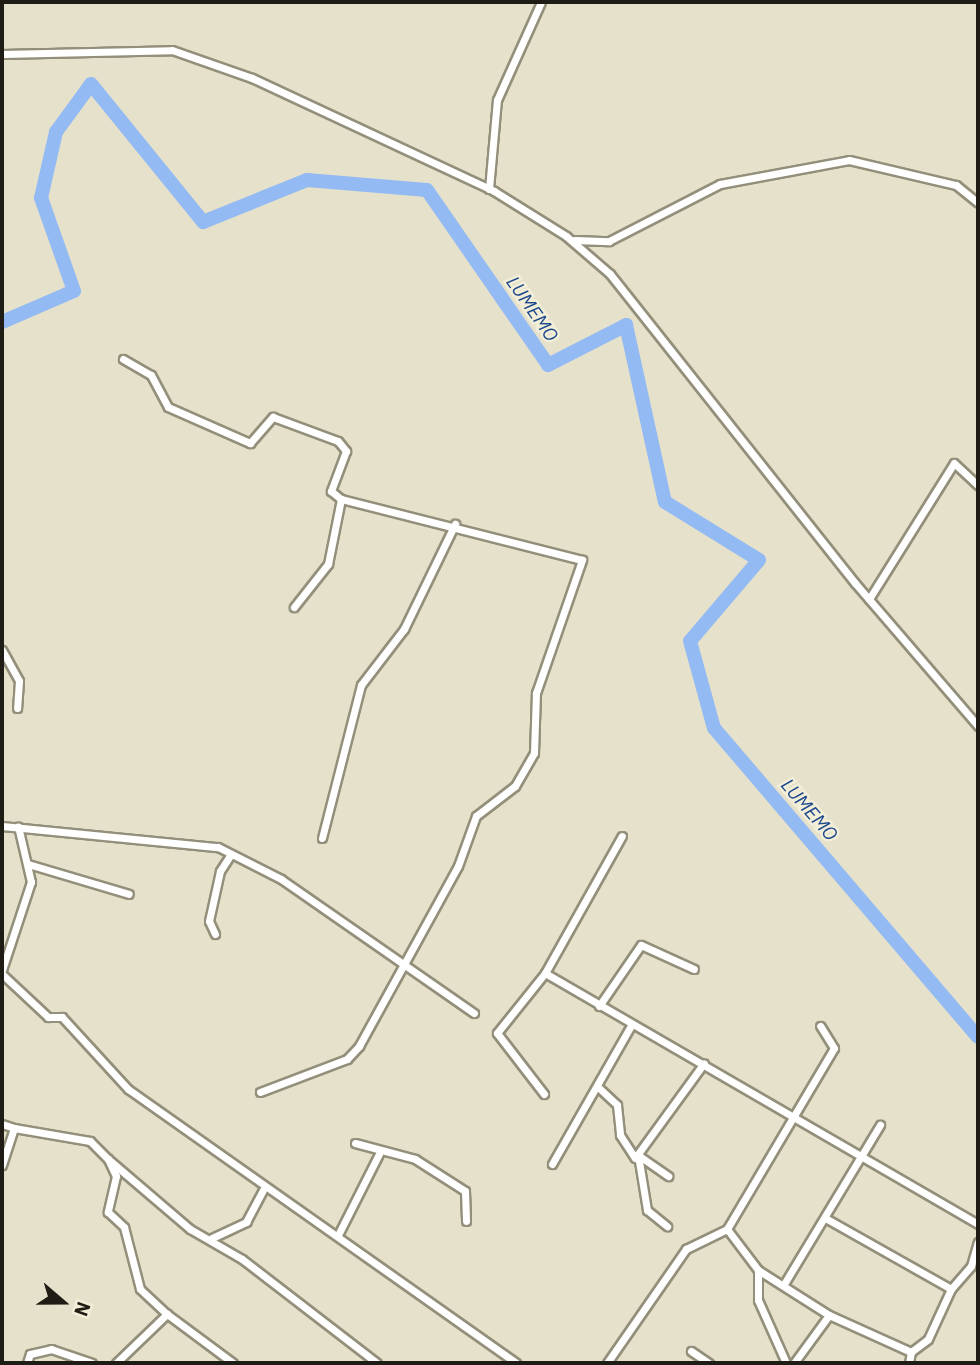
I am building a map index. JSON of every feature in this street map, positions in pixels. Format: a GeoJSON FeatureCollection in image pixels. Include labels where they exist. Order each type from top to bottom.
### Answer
{"type":"FeatureCollection","features":[{"type":"Feature","properties":{"kind":"street"},"geometry":{"type":"LineString","coordinates":[[489,189],[497,100],[541,2]]}},
{"type":"Feature","properties":{"kind":"street"},"geometry":{"type":"LineString","coordinates":[[2,54],[172,50],[253,78],[489,189],[584,244],[609,240],[720,184],[849,160],[956,185],[978,203]]}},
{"type":"Feature","properties":{"kind":"street"},"geometry":{"type":"LineString","coordinates":[[566,236],[610,275],[869,599],[978,726]]}},
{"type":"Feature","properties":{"kind":"street"},"geometry":{"type":"LineString","coordinates":[[123,359],[151,375],[167,407],[250,443],[273,417],[338,441],[346,451],[331,491],[341,499],[455,524],[582,560],[536,693],[534,753],[515,786],[476,816],[458,866],[403,966],[347,1059],[260,1092]]}},
{"type":"Feature","properties":{"kind":"street"},"geometry":{"type":"LineString","coordinates":[[869,599],[954,463],[978,485]]}},
{"type":"Feature","properties":{"kind":"street"},"geometry":{"type":"LineString","coordinates":[[294,607],[328,564],[341,499]]}},
{"type":"Feature","properties":{"kind":"street"},"geometry":{"type":"LineString","coordinates":[[322,838],[361,685],[404,629],[455,524]]}},
{"type":"Feature","properties":{"kind":"street"},"geometry":{"type":"LineString","coordinates":[[2,650],[19,681],[17,708]]}},
{"type":"Feature","properties":{"kind":"street"},"geometry":{"type":"LineString","coordinates":[[2,826],[156,837],[231,854],[281,879],[474,1013]]}},
{"type":"Feature","properties":{"kind":"street"},"geometry":{"type":"LineString","coordinates":[[18,826],[31,883],[2,972],[48,1017],[62,1017],[128,1090],[263,1190],[338,1235],[516,1363]]}},
{"type":"Feature","properties":{"kind":"street"},"geometry":{"type":"LineString","coordinates":[[544,1094],[497,1033],[545,973],[622,836]]}},
{"type":"Feature","properties":{"kind":"street"},"geometry":{"type":"LineString","coordinates":[[215,934],[209,921],[220,871],[231,854]]}},
{"type":"Feature","properties":{"kind":"street"},"geometry":{"type":"LineString","coordinates":[[28,864],[129,894]]}},
{"type":"Feature","properties":{"kind":"street"},"geometry":{"type":"LineString","coordinates":[[599,1006],[641,945],[694,969]]}},
{"type":"Feature","properties":{"kind":"street"},"geometry":{"type":"LineString","coordinates":[[545,973],[629,1027],[705,1063],[978,1224]]}},
{"type":"Feature","properties":{"kind":"street"},"geometry":{"type":"LineString","coordinates":[[607,1363],[686,1249],[727,1229],[793,1113],[834,1048],[820,1026]]}},
{"type":"Feature","properties":{"kind":"street"},"geometry":{"type":"LineString","coordinates":[[552,1164],[598,1087],[629,1027]]}},
{"type":"Feature","properties":{"kind":"street"},"geometry":{"type":"LineString","coordinates":[[667,1226],[647,1210],[638,1155],[705,1063]]}},
{"type":"Feature","properties":{"kind":"street"},"geometry":{"type":"LineString","coordinates":[[598,1087],[613,1098],[620,1135],[638,1155],[668,1175]]}},
{"type":"Feature","properties":{"kind":"street"},"geometry":{"type":"LineString","coordinates":[[2,1124],[15,1129],[90,1141],[190,1229],[212,1238],[377,1363]]}},
{"type":"Feature","properties":{"kind":"street"},"geometry":{"type":"LineString","coordinates":[[784,1284],[827,1220],[880,1125]]}},
{"type":"Feature","properties":{"kind":"street"},"geometry":{"type":"LineString","coordinates":[[2,1165],[15,1129]]}},
{"type":"Feature","properties":{"kind":"street"},"geometry":{"type":"LineString","coordinates":[[355,1143],[379,1154],[415,1159],[465,1191],[466,1221]]}},
{"type":"Feature","properties":{"kind":"street"},"geometry":{"type":"LineString","coordinates":[[338,1235],[379,1154]]}},
{"type":"Feature","properties":{"kind":"street"},"geometry":{"type":"LineString","coordinates":[[108,1159],[116,1176],[108,1212],[124,1227],[140,1289],[167,1314],[233,1363]]}},
{"type":"Feature","properties":{"kind":"street"},"geometry":{"type":"LineString","coordinates":[[212,1238],[246,1222],[263,1190]]}},
{"type":"Feature","properties":{"kind":"street"},"geometry":{"type":"LineString","coordinates":[[827,1220],[951,1289]]}},
{"type":"Feature","properties":{"kind":"street"},"geometry":{"type":"LineString","coordinates":[[727,1229],[758,1270],[829,1315],[911,1352]]}},
{"type":"Feature","properties":{"kind":"street"},"geometry":{"type":"LineString","coordinates":[[909,1363],[911,1352],[928,1339],[951,1289],[975,1268],[978,1242]]}},
{"type":"Feature","properties":{"kind":"street"},"geometry":{"type":"LineString","coordinates":[[758,1270],[758,1300],[786,1363]]}},
{"type":"Feature","properties":{"kind":"street"},"geometry":{"type":"LineString","coordinates":[[116,1363],[167,1314]]}},
{"type":"Feature","properties":{"kind":"street"},"geometry":{"type":"LineString","coordinates":[[794,1363],[829,1315]]}},
{"type":"Feature","properties":{"kind":"street"},"geometry":{"type":"LineString","coordinates":[[27,1363],[30,1354],[51,1349],[92,1363]]}},
{"type":"Feature","properties":{"kind":"street"},"geometry":{"type":"LineString","coordinates":[[691,1351],[709,1363]]}},
{"type":"Feature","properties":{"kind":"waterway","name":"LUMEMO"},"geometry":{"type":"LineString","coordinates":[[2,322],[74,291],[41,198],[56,132],[91,84],[203,222],[307,180],[427,190],[548,365],[626,325],[665,502],[759,560],[690,641],[714,728],[978,1037]]}}]}
